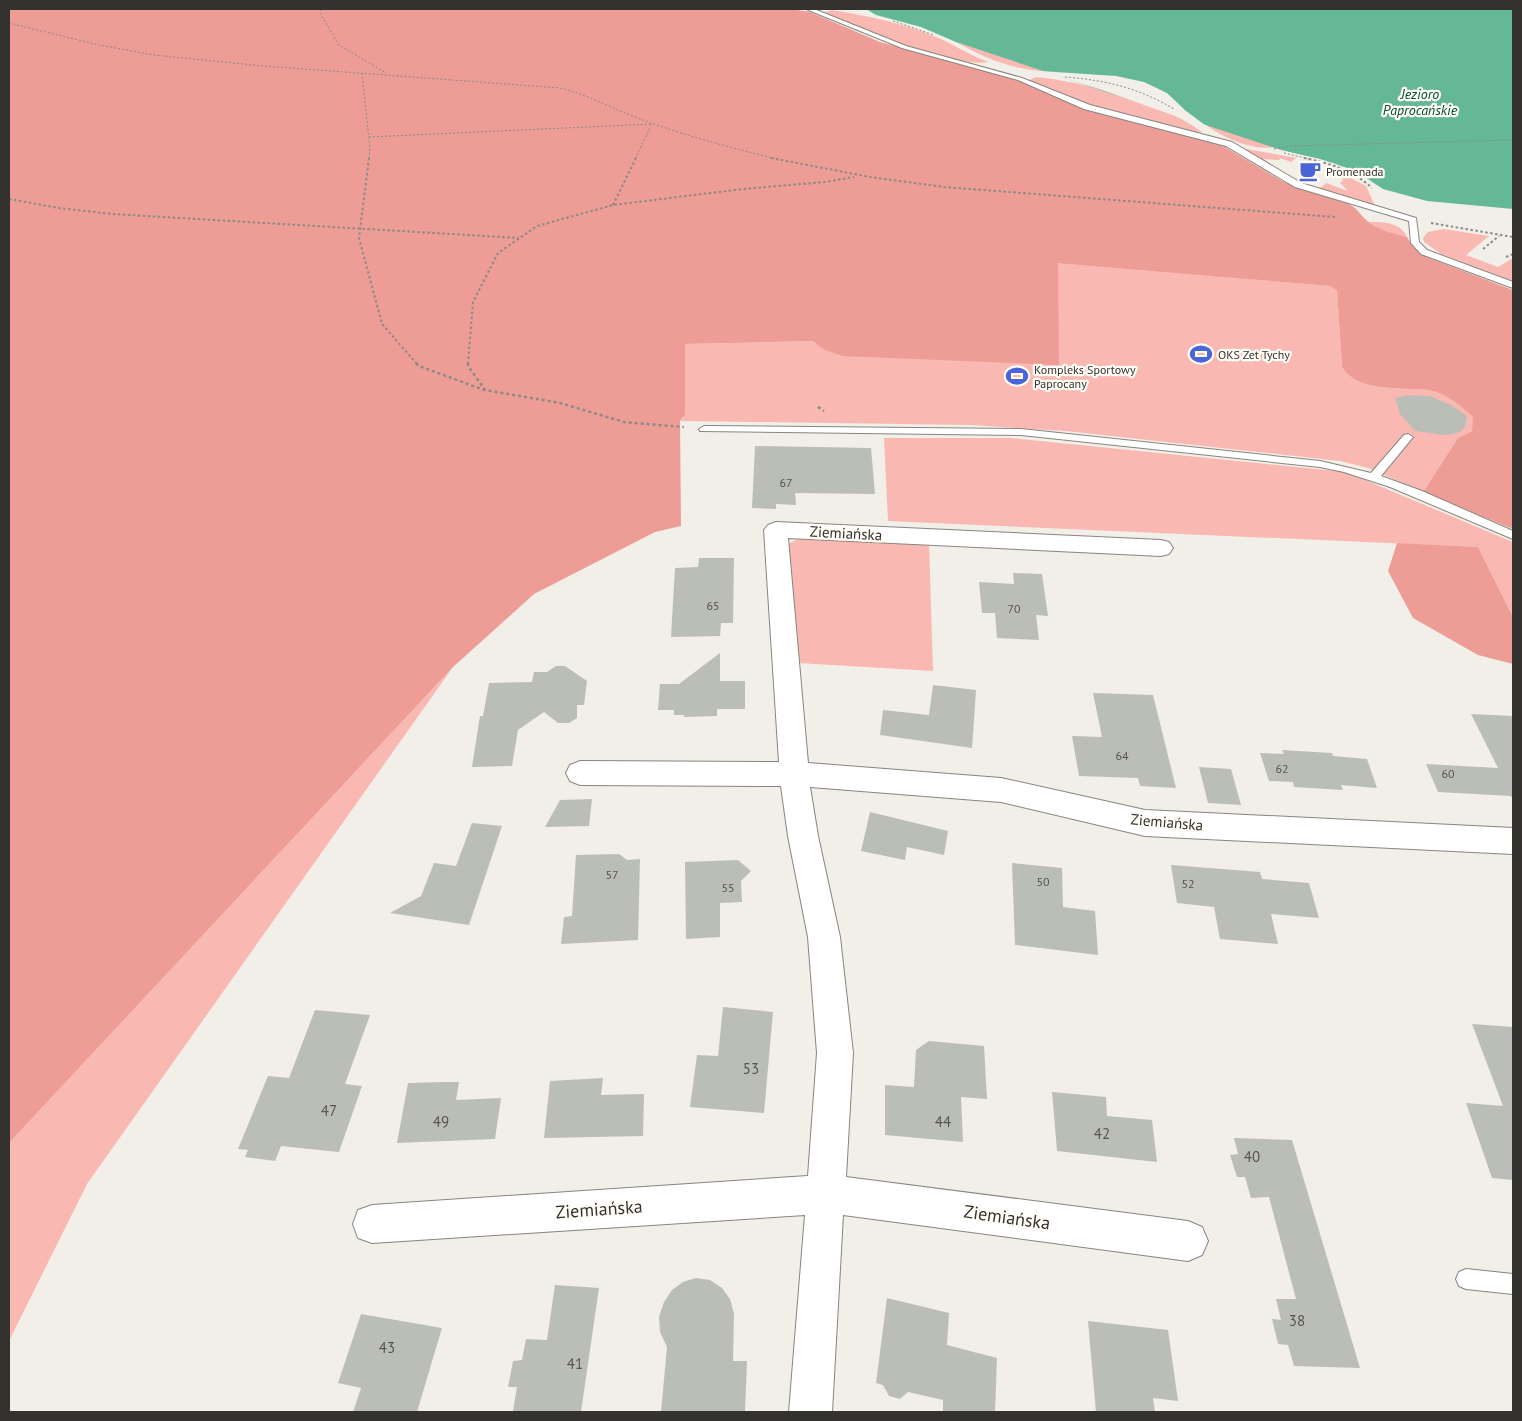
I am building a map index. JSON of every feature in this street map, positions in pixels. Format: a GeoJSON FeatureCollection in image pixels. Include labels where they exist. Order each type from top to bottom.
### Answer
{"type":"FeatureCollection","features":[{"type":"Feature","properties":{"kind":"street","name":"Ziemiańska"},"geometry":{"type":"LineString","coordinates":[[811,1412],[835,1053],[824,937],[803,836],[794,774],[776,530],[1161,548]]}},
{"type":"Feature","properties":{"kind":"street","name":"Ziemiańska"},"geometry":{"type":"LineString","coordinates":[[580,773],[794,774],[1001,790],[1145,823],[1513,841]]}},
{"type":"Feature","properties":{"kind":"street","name":"Ziemiańska"},"geometry":{"type":"LineString","coordinates":[[372,1224],[826,1194],[1188,1241]]}},
{"type":"Feature","properties":{"kind":"lane"},"geometry":{"type":"LineString","coordinates":[[808,9],[904,47],[1020,79],[1087,107],[1229,144],[1298,184],[1412,220],[1415,243],[1424,252],[1513,285]]}},
{"type":"Feature","properties":{"kind":"lane"},"geometry":{"type":"LineString","coordinates":[[704,429],[1021,432],[1320,464],[1348,469],[1374,477],[1513,535]]}},
{"type":"Feature","properties":{"kind":"lane"},"geometry":{"type":"LineString","coordinates":[[1374,477],[1408,437]]}},
{"type":"Feature","properties":{"kind":"lane"},"geometry":{"type":"LineString","coordinates":[[1466,1279],[1513,1284]]}},
{"type":"Feature","properties":{"kind":"path"},"geometry":{"type":"LineString","coordinates":[[321,9],[320,13],[339,45],[365,62],[389,74]]}},
{"type":"Feature","properties":{"kind":"path"},"geometry":{"type":"LineString","coordinates":[[9,23],[152,55],[529,84],[563,89],[579,92],[652,124],[744,150],[858,176],[944,187],[1339,217]]}},
{"type":"Feature","properties":{"kind":"path"},"geometry":{"type":"LineString","coordinates":[[362,72],[370,149],[359,238],[382,324],[419,366],[485,390],[560,403],[624,422],[704,429]]}},
{"type":"Feature","properties":{"kind":"path"},"geometry":{"type":"LineString","coordinates":[[1066,77],[1102,80],[1135,87],[1154,96],[1179,112]]}},
{"type":"Feature","properties":{"kind":"path"},"geometry":{"type":"LineString","coordinates":[[369,137],[652,124]]}},
{"type":"Feature","properties":{"kind":"path"},"geometry":{"type":"LineString","coordinates":[[613,205],[652,124]]}},
{"type":"Feature","properties":{"kind":"path"},"geometry":{"type":"LineString","coordinates":[[1279,148],[1292,146],[1513,140]]}},
{"type":"Feature","properties":{"kind":"path"},"geometry":{"type":"LineString","coordinates":[[485,390],[468,366],[473,302],[498,252],[537,226],[613,205],[744,188],[825,182],[858,176]]}},
{"type":"Feature","properties":{"kind":"path"},"geometry":{"type":"LineString","coordinates":[[9,199],[39,207],[160,216],[360,226],[519,238]]}},
{"type":"Feature","properties":{"kind":"path"},"geometry":{"type":"LineString","coordinates":[[1412,220],[1513,237]]}},
{"type":"Feature","properties":{"kind":"path"},"geometry":{"type":"LineString","coordinates":[[1483,249],[1499,236]]}},
{"type":"Feature","properties":{"kind":"path"},"geometry":{"type":"LineString","coordinates":[[1506,257],[1513,254]]}},
{"type":"Feature","properties":{"kind":"shaded area"},"geometry":{"type":"Polygon","coordinates":[[[9,9],[791,9],[810,12],[880,42],[1020,80],[1085,108],[1209,141],[1225,147],[1284,182],[1349,204],[1373,225],[1407,237],[1413,247],[1429,258],[1513,290],[1513,529],[1423,492],[1458,438],[1472,431],[1473,417],[1452,400],[1441,394],[1428,390],[1369,385],[1349,375],[1342,367],[1337,290],[1330,286],[1058,263],[1059,365],[843,356],[825,350],[812,341],[685,344],[685,415],[680,421],[681,526],[655,532],[534,594],[453,667],[9,1143],[9,9]]]}},
{"type":"Feature","properties":{"kind":"shaded area"},"geometry":{"type":"Polygon","coordinates":[[[832,10],[872,17],[924,32],[989,62],[973,62],[930,54],[859,28],[825,12],[832,10]]]}},
{"type":"Feature","properties":{"kind":"shaded area"},"geometry":{"type":"Polygon","coordinates":[[[956,42],[1051,72],[1026,69],[1002,63],[956,42]]]}},
{"type":"Feature","properties":{"kind":"shaded area"},"geometry":{"type":"Polygon","coordinates":[[[1036,77],[1076,83],[1146,103],[1167,112],[1202,132],[1195,133],[1086,104],[1029,80],[1036,77]]]}},
{"type":"Feature","properties":{"kind":"shaded area"},"geometry":{"type":"Polygon","coordinates":[[[1203,123],[1275,147],[1256,147],[1237,142],[1203,123]]]}},
{"type":"Feature","properties":{"kind":"shaded area"},"geometry":{"type":"Polygon","coordinates":[[[1240,148],[1297,158],[1292,162],[1279,158],[1280,160],[1261,159],[1240,148]]]}},
{"type":"Feature","properties":{"kind":"shaded area"},"geometry":{"type":"Polygon","coordinates":[[[1342,173],[1366,186],[1375,206],[1319,189],[1326,183],[1348,191],[1340,183],[1343,180],[1340,175],[1342,173]]]}},
{"type":"Feature","properties":{"kind":"shaded area"},"geometry":{"type":"Polygon","coordinates":[[[1369,222],[1391,224],[1400,228],[1407,237],[1384,232],[1369,222]]]}},
{"type":"Feature","properties":{"kind":"shaded area"},"geometry":{"type":"Polygon","coordinates":[[[1444,229],[1489,236],[1466,255],[1498,267],[1513,258],[1513,281],[1441,254],[1424,242],[1423,238],[1428,232],[1444,229]]]}},
{"type":"Feature","properties":{"kind":"shaded area","name":"Kompleks Sportowy Paprocany"},"geometry":{"type":"Polygon","coordinates":[[[1061,262],[1330,286],[1337,289],[1342,367],[1349,375],[1369,385],[1428,390],[1441,394],[1458,404],[1474,417],[1472,431],[1458,438],[1423,492],[1368,468],[1340,461],[1065,431],[970,425],[681,421],[685,415],[685,344],[812,341],[815,344],[1061,262]]]}},
{"type":"Feature","properties":{"kind":"shaded area"},"geometry":{"type":"Polygon","coordinates":[[[884,438],[1011,438],[1346,472],[1513,542],[1513,617],[1478,547],[888,521],[884,438]]]}},
{"type":"Feature","properties":{"kind":"shaded area"},"geometry":{"type":"Polygon","coordinates":[[[803,536],[929,542],[933,671],[798,663],[783,547],[803,536]]]}},
{"type":"Feature","properties":{"kind":"shaded area"},"geometry":{"type":"Polygon","coordinates":[[[1397,543],[1478,547],[1513,617],[1513,664],[1478,655],[1413,618],[1388,571],[1397,543]]]}},
{"type":"Feature","properties":{"kind":"shaded area"},"geometry":{"type":"Polygon","coordinates":[[[453,667],[87,1184],[9,1341],[9,1143],[453,667]]]}},
{"type":"Feature","properties":{"kind":"water","name":"Jezioro Paprocańskie"},"geometry":{"type":"Polygon","coordinates":[[[866,9],[1513,9],[1513,209],[1427,201],[1383,189],[1360,174],[1333,163],[1281,150],[956,42],[921,27],[876,15],[866,9]]]}},
{"type":"Feature","properties":{"kind":"pier"},"geometry":{"type":"Polygon","coordinates":[[[1041,71],[1116,76],[1144,82],[1167,93],[1186,111],[1209,128],[1102,90],[1041,71]]]}},
{"type":"Feature","properties":{"kind":"pier"},"geometry":{"type":"Polygon","coordinates":[[[1267,147],[1320,159],[1347,168],[1368,179],[1380,190],[1346,171],[1267,147]]]}},
{"type":"Feature","properties":{"kind":"building"},"geometry":{"type":"Polygon","coordinates":[[[1408,395],[1430,396],[1451,405],[1467,416],[1465,427],[1454,434],[1444,435],[1415,431],[1400,414],[1395,398],[1408,395]]]}},
{"type":"Feature","properties":{"kind":"building"},"geometry":{"type":"Polygon","coordinates":[[[755,446],[871,448],[875,494],[795,493],[796,505],[776,504],[776,509],[752,508],[755,446]]]}},
{"type":"Feature","properties":{"kind":"building"},"geometry":{"type":"Polygon","coordinates":[[[699,558],[734,558],[733,623],[721,623],[720,636],[671,637],[675,568],[698,567],[699,558]]]}},
{"type":"Feature","properties":{"kind":"building"},"geometry":{"type":"Polygon","coordinates":[[[1013,573],[1042,574],[1048,616],[1036,615],[1039,640],[997,638],[995,613],[982,613],[979,582],[1014,584],[1013,573]]]}},
{"type":"Feature","properties":{"kind":"building"},"geometry":{"type":"Polygon","coordinates":[[[720,653],[720,681],[745,681],[745,709],[717,709],[717,716],[684,717],[684,715],[674,715],[674,710],[658,710],[660,684],[679,684],[720,653]]]}},
{"type":"Feature","properties":{"kind":"building"},"geometry":{"type":"Polygon","coordinates":[[[556,666],[565,666],[587,681],[584,705],[577,705],[577,718],[569,723],[558,723],[544,712],[518,730],[512,766],[472,767],[480,716],[483,716],[489,683],[532,682],[534,672],[547,672],[556,666]]]}},
{"type":"Feature","properties":{"kind":"building"},"geometry":{"type":"Polygon","coordinates":[[[933,685],[976,690],[972,748],[880,735],[883,710],[929,715],[933,685]]]}},
{"type":"Feature","properties":{"kind":"building"},"geometry":{"type":"Polygon","coordinates":[[[1093,693],[1153,695],[1176,788],[1140,786],[1138,778],[1079,776],[1072,736],[1102,737],[1093,693]]]}},
{"type":"Feature","properties":{"kind":"building"},"geometry":{"type":"Polygon","coordinates":[[[1471,714],[1513,716],[1513,801],[1511,796],[1438,792],[1426,764],[1498,768],[1471,714]]]}},
{"type":"Feature","properties":{"kind":"building"},"geometry":{"type":"Polygon","coordinates":[[[1282,750],[1332,753],[1333,756],[1367,759],[1377,788],[1341,785],[1343,790],[1294,787],[1293,782],[1269,781],[1260,753],[1284,754],[1282,750]]]}},
{"type":"Feature","properties":{"kind":"building"},"geometry":{"type":"Polygon","coordinates":[[[1199,767],[1231,769],[1241,805],[1208,803],[1199,767]]]}},
{"type":"Feature","properties":{"kind":"building"},"geometry":{"type":"Polygon","coordinates":[[[592,799],[589,826],[545,827],[560,800],[592,799]]]}},
{"type":"Feature","properties":{"kind":"building"},"geometry":{"type":"Polygon","coordinates":[[[870,812],[948,831],[944,855],[907,847],[905,860],[861,851],[870,812]]]}},
{"type":"Feature","properties":{"kind":"building"},"geometry":{"type":"Polygon","coordinates":[[[472,823],[502,826],[469,925],[390,913],[421,896],[434,863],[456,866],[472,823]]]}},
{"type":"Feature","properties":{"kind":"building"},"geometry":{"type":"Polygon","coordinates":[[[619,854],[627,860],[640,859],[638,940],[561,944],[564,917],[572,916],[576,855],[619,854]]]}},
{"type":"Feature","properties":{"kind":"building"},"geometry":{"type":"Polygon","coordinates":[[[738,860],[751,871],[741,881],[742,902],[720,903],[720,937],[686,939],[685,862],[738,860]]]}},
{"type":"Feature","properties":{"kind":"building"},"geometry":{"type":"Polygon","coordinates":[[[1012,863],[1062,868],[1063,907],[1095,911],[1098,955],[1015,945],[1012,863]]]}},
{"type":"Feature","properties":{"kind":"building"},"geometry":{"type":"Polygon","coordinates":[[[1171,865],[1260,872],[1262,879],[1309,883],[1319,918],[1271,914],[1278,944],[1220,939],[1214,907],[1177,903],[1171,865]]]}},
{"type":"Feature","properties":{"kind":"building"},"geometry":{"type":"Polygon","coordinates":[[[723,1007],[773,1012],[764,1113],[690,1107],[697,1055],[718,1056],[723,1007]]]}},
{"type":"Feature","properties":{"kind":"building"},"geometry":{"type":"Polygon","coordinates":[[[315,1010],[370,1015],[345,1084],[362,1086],[339,1152],[281,1146],[275,1161],[245,1157],[248,1150],[238,1149],[268,1076],[289,1078],[315,1010]]]}},
{"type":"Feature","properties":{"kind":"building"},"geometry":{"type":"Polygon","coordinates":[[[1472,1024],[1513,1027],[1513,1180],[1492,1178],[1466,1103],[1503,1106],[1472,1024]]]}},
{"type":"Feature","properties":{"kind":"building"},"geometry":{"type":"Polygon","coordinates":[[[929,1041],[984,1046],[987,1099],[961,1097],[963,1142],[885,1135],[885,1085],[914,1087],[916,1050],[929,1041]]]}},
{"type":"Feature","properties":{"kind":"building"},"geometry":{"type":"Polygon","coordinates":[[[603,1078],[601,1095],[644,1094],[643,1136],[544,1138],[550,1081],[603,1078]]]}},
{"type":"Feature","properties":{"kind":"building"},"geometry":{"type":"Polygon","coordinates":[[[459,1082],[456,1100],[501,1098],[495,1139],[397,1143],[408,1083],[459,1082]]]}},
{"type":"Feature","properties":{"kind":"building"},"geometry":{"type":"Polygon","coordinates":[[[1052,1092],[1106,1097],[1107,1116],[1152,1120],[1157,1162],[1057,1151],[1052,1092]]]}},
{"type":"Feature","properties":{"kind":"building"},"geometry":{"type":"Polygon","coordinates":[[[1234,1138],[1292,1140],[1360,1368],[1294,1366],[1288,1345],[1278,1344],[1272,1319],[1281,1320],[1276,1299],[1296,1299],[1269,1197],[1251,1198],[1245,1177],[1237,1177],[1230,1155],[1238,1154],[1234,1138]]]}},
{"type":"Feature","properties":{"kind":"building"},"geometry":{"type":"Polygon","coordinates":[[[696,1278],[710,1280],[722,1288],[730,1299],[734,1314],[733,1361],[747,1361],[745,1412],[661,1412],[667,1347],[660,1332],[659,1317],[664,1302],[672,1290],[683,1282],[696,1278]]]}},
{"type":"Feature","properties":{"kind":"building"},"geometry":{"type":"Polygon","coordinates":[[[555,1285],[599,1288],[581,1412],[513,1411],[517,1387],[508,1387],[513,1361],[522,1360],[526,1339],[547,1340],[555,1285]]]}},
{"type":"Feature","properties":{"kind":"building"},"geometry":{"type":"Polygon","coordinates":[[[887,1298],[949,1313],[947,1345],[997,1358],[995,1412],[943,1412],[943,1400],[908,1392],[900,1399],[889,1396],[883,1385],[876,1383],[887,1298]]]}},
{"type":"Feature","properties":{"kind":"building"},"geometry":{"type":"Polygon","coordinates":[[[361,1314],[442,1328],[417,1412],[353,1412],[361,1388],[338,1383],[361,1314]]]}},
{"type":"Feature","properties":{"kind":"building"},"geometry":{"type":"Polygon","coordinates":[[[1088,1321],[1168,1330],[1178,1401],[1153,1398],[1155,1412],[1096,1412],[1088,1321]]]}},
{"type":"Feature","properties":{"kind":"place","name":"Promenada"},"geometry":{"type":"Point","coordinates":[1310,171]}},
{"type":"Feature","properties":{"kind":"place","name":"OKS Zet Tychy"},"geometry":{"type":"Point","coordinates":[1201,354]}},
{"type":"Feature","properties":{"kind":"place","name":"Kompleks Sportowy Paprocany"},"geometry":{"type":"Point","coordinates":[1017,376]}}]}
